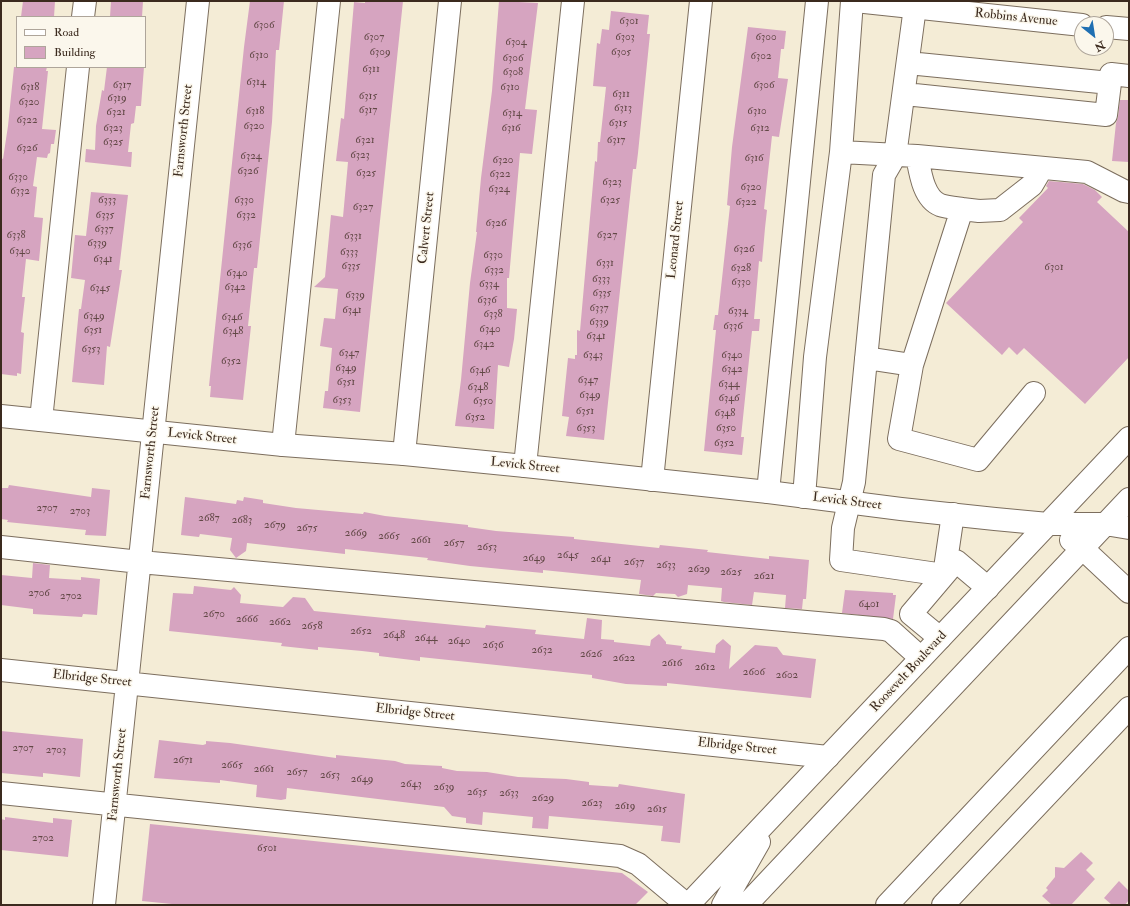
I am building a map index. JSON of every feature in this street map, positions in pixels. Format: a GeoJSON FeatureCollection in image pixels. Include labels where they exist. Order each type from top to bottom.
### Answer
{"type":"FeatureCollection","features":[{"type":"Feature","properties":{"kind":"main road"},"geometry":{"type":"LineString","coordinates":[[83,16],[85,1]]}},
{"type":"Feature","properties":{"kind":"main road","name":"Farnsworth Street"},"geometry":{"type":"LineString","coordinates":[[104,905],[198,1]]}},
{"type":"Feature","properties":{"kind":"main road"},"geometry":{"type":"LineString","coordinates":[[283,445],[329,1]]}},
{"type":"Feature","properties":{"kind":"main road","name":"Calvert Street"},"geometry":{"type":"LineString","coordinates":[[404,454],[450,1]]}},
{"type":"Feature","properties":{"kind":"main road"},"geometry":{"type":"LineString","coordinates":[[525,466],[573,1]]}},
{"type":"Feature","properties":{"kind":"main road","name":"Leonard Street"},"geometry":{"type":"LineString","coordinates":[[652,480],[701,1]]}},
{"type":"Feature","properties":{"kind":"main road"},"geometry":{"type":"LineString","coordinates":[[768,492],[817,1]]}},
{"type":"Feature","properties":{"kind":"main road"},"geometry":{"type":"LineString","coordinates":[[804,496],[815,357],[840,152],[854,1]]}},
{"type":"Feature","properties":{"kind":"main road","name":"Robbins Avenue"},"geometry":{"type":"LineString","coordinates":[[854,1],[1074,24]]}},
{"type":"Feature","properties":{"kind":"main road"},"geometry":{"type":"LineString","coordinates":[[915,7],[905,94],[895,156],[884,175],[854,482],[848,501],[843,528],[841,560],[944,575]]}},
{"type":"Feature","properties":{"kind":"main road"},"geometry":{"type":"LineString","coordinates":[[1114,28],[1129,30]]}},
{"type":"Feature","properties":{"kind":"main road"},"geometry":{"type":"LineString","coordinates":[[905,94],[1106,115],[1119,79],[908,63]]}},
{"type":"Feature","properties":{"kind":"main road"},"geometry":{"type":"LineString","coordinates":[[41,420],[78,68]]}},
{"type":"Feature","properties":{"kind":"main road"},"geometry":{"type":"LineString","coordinates":[[840,152],[917,156],[1087,172],[1124,191],[1129,192]]}},
{"type":"Feature","properties":{"kind":"main road"},"geometry":{"type":"LineString","coordinates":[[917,156],[922,184],[938,204],[979,211],[1000,210],[1032,184],[1042,168]]}},
{"type":"Feature","properties":{"kind":"main road"},"geometry":{"type":"LineString","coordinates":[[962,209],[912,365],[899,439],[978,460],[1034,393]]}},
{"type":"Feature","properties":{"kind":"main road"},"geometry":{"type":"LineString","coordinates":[[866,358],[912,365]]}},
{"type":"Feature","properties":{"kind":"main road","name":"Levick Street"},"geometry":{"type":"LineString","coordinates":[[1,416],[283,445],[404,454],[525,466],[848,501],[901,509],[1048,524],[1105,524],[1129,528]]}},
{"type":"Feature","properties":{"kind":"main road","name":"Roosevelt Boulevard"},"geometry":{"type":"LineString","coordinates":[[688,905],[1129,438]]}},
{"type":"Feature","properties":{"kind":"main road"},"geometry":{"type":"LineString","coordinates":[[746,905],[1129,499]]}},
{"type":"Feature","properties":{"kind":"main road"},"geometry":{"type":"LineString","coordinates":[[944,575],[953,514]]}},
{"type":"Feature","properties":{"kind":"main road","name":"Levick Street"},"geometry":{"type":"LineString","coordinates":[[1048,524],[1082,548],[1129,592]]}},
{"type":"Feature","properties":{"kind":"main road"},"geometry":{"type":"LineString","coordinates":[[1,547],[140,562],[884,629],[891,631],[921,658]]}},
{"type":"Feature","properties":{"kind":"main road"},"geometry":{"type":"LineString","coordinates":[[940,638],[911,614],[956,561],[988,588]]}},
{"type":"Feature","properties":{"kind":"main road"},"geometry":{"type":"LineString","coordinates":[[887,905],[1129,648]]}},
{"type":"Feature","properties":{"kind":"main road","name":"Elbridge Street"},"geometry":{"type":"LineString","coordinates":[[1,670],[828,757]]}},
{"type":"Feature","properties":{"kind":"main road"},"geometry":{"type":"LineString","coordinates":[[943,905],[1129,708]]}},
{"type":"Feature","properties":{"kind":"main road"},"geometry":{"type":"LineString","coordinates":[[1,793],[620,856],[638,864],[688,905]]}},
{"type":"Feature","properties":{"kind":"main road"},"geometry":{"type":"LineString","coordinates":[[723,905],[778,810]]}},
{"type":"Feature","properties":{"kind":"building"},"geometry":{"type":"Polygon","coordinates":[[[23,1],[55,1],[54,16],[21,16],[23,1]]]}},
{"type":"Feature","properties":{"kind":"building"},"geometry":{"type":"Polygon","coordinates":[[[111,1],[143,1],[142,16],[110,16],[111,1]]]}},
{"type":"Feature","properties":{"kind":"building"},"geometry":{"type":"Polygon","coordinates":[[[250,1],[284,1],[279,50],[276,50],[272,122],[257,268],[254,268],[248,326],[251,326],[243,400],[210,397],[211,386],[209,386],[250,1]]]}},
{"type":"Feature","properties":{"kind":"building"},"geometry":{"type":"Polygon","coordinates":[[[365,1],[403,1],[360,412],[323,408],[325,391],[328,391],[332,348],[320,346],[324,318],[335,319],[338,289],[314,287],[325,277],[331,215],[343,217],[348,162],[336,161],[341,118],[344,119],[354,2],[365,3],[365,1]]]}},
{"type":"Feature","properties":{"kind":"building"},"geometry":{"type":"Polygon","coordinates":[[[499,1],[538,3],[525,109],[537,110],[532,154],[520,153],[509,278],[507,278],[507,308],[517,309],[509,367],[498,365],[494,429],[455,426],[470,283],[477,232],[481,178],[492,91],[499,1]]]}},
{"type":"Feature","properties":{"kind":"building"},"geometry":{"type":"Polygon","coordinates":[[[611,11],[649,15],[647,34],[650,34],[636,169],[633,169],[604,440],[566,436],[569,417],[562,416],[568,358],[575,359],[575,355],[577,355],[577,330],[580,331],[595,161],[597,162],[598,142],[600,142],[606,87],[593,86],[597,43],[600,44],[602,29],[609,30],[611,11]]]}},
{"type":"Feature","properties":{"kind":"building"},"geometry":{"type":"Polygon","coordinates":[[[748,27],[786,31],[784,49],[781,49],[778,78],[788,79],[779,137],[772,136],[764,209],[767,210],[762,262],[759,261],[754,319],[760,319],[759,331],[752,331],[741,437],[744,437],[742,455],[704,451],[716,330],[713,330],[715,315],[718,315],[730,206],[727,205],[732,147],[748,27]]]}},
{"type":"Feature","properties":{"kind":"building"},"geometry":{"type":"Polygon","coordinates":[[[14,67],[47,68],[46,71],[48,71],[42,129],[56,130],[54,144],[51,144],[50,153],[48,154],[47,158],[37,157],[33,186],[37,187],[34,217],[43,218],[39,261],[26,259],[22,297],[25,297],[21,332],[24,333],[21,374],[17,373],[17,376],[1,374],[1,158],[3,159],[14,67]]]}},
{"type":"Feature","properties":{"kind":"building"},"geometry":{"type":"Polygon","coordinates":[[[107,68],[144,68],[141,106],[136,106],[134,123],[131,124],[128,152],[132,152],[131,167],[85,162],[86,149],[95,150],[96,126],[102,90],[104,91],[107,68]]]}},
{"type":"Feature","properties":{"kind":"building"},"geometry":{"type":"Polygon","coordinates":[[[1120,100],[1129,100],[1129,162],[1112,161],[1120,100]]]}},
{"type":"Feature","properties":{"kind":"building"},"geometry":{"type":"Polygon","coordinates":[[[1049,181],[1083,184],[1095,190],[1102,197],[1097,202],[1129,232],[1129,357],[1085,404],[1024,348],[1017,355],[1009,347],[1002,355],[946,303],[1023,222],[1019,218],[1048,188],[1046,186],[1049,181]]]}},
{"type":"Feature","properties":{"kind":"building"},"geometry":{"type":"Polygon","coordinates":[[[91,192],[128,195],[119,270],[122,270],[110,347],[107,346],[104,385],[72,382],[79,309],[81,309],[85,280],[71,278],[75,235],[86,236],[91,192]]]}},
{"type":"Feature","properties":{"kind":"building"},"geometry":{"type":"Polygon","coordinates":[[[9,485],[91,497],[92,488],[110,490],[106,536],[85,535],[86,530],[7,522],[8,520],[1,519],[1,488],[8,488],[9,485]]]}},
{"type":"Feature","properties":{"kind":"building"},"geometry":{"type":"Polygon","coordinates":[[[185,497],[236,504],[237,500],[243,501],[244,497],[263,500],[263,503],[296,508],[363,514],[364,512],[385,516],[468,525],[468,527],[496,531],[574,537],[574,539],[659,548],[660,545],[769,559],[769,556],[809,560],[806,599],[803,599],[802,609],[785,608],[786,595],[754,592],[752,605],[724,602],[721,601],[722,588],[688,585],[687,594],[678,597],[675,594],[656,593],[653,596],[639,594],[641,580],[543,570],[543,573],[470,566],[427,560],[428,558],[345,549],[345,554],[247,543],[246,551],[236,558],[230,550],[232,538],[200,534],[199,537],[181,535],[185,497]]]}},
{"type":"Feature","properties":{"kind":"building"},"geometry":{"type":"Polygon","coordinates":[[[33,563],[50,565],[49,578],[81,580],[81,577],[100,579],[97,615],[83,614],[82,617],[33,614],[33,609],[1,605],[1,575],[32,578],[33,563]]]}},
{"type":"Feature","properties":{"kind":"building"},"geometry":{"type":"Polygon","coordinates":[[[194,586],[231,590],[234,587],[241,595],[240,603],[283,607],[293,597],[305,598],[314,611],[485,628],[486,625],[536,630],[535,634],[584,639],[587,618],[602,620],[601,639],[614,640],[614,642],[650,646],[651,640],[659,634],[666,644],[682,646],[681,649],[715,653],[716,645],[723,639],[731,646],[729,669],[755,645],[777,647],[783,655],[816,659],[811,698],[667,683],[667,686],[626,684],[592,678],[592,675],[420,657],[420,661],[379,656],[379,653],[318,647],[318,650],[281,646],[282,643],[169,631],[173,593],[193,594],[194,586]]]}},
{"type":"Feature","properties":{"kind":"building"},"geometry":{"type":"Polygon","coordinates":[[[845,590],[893,593],[893,595],[896,595],[893,619],[842,613],[845,590]]]}},
{"type":"Feature","properties":{"kind":"building"},"geometry":{"type":"Polygon","coordinates":[[[1,731],[83,739],[80,777],[43,773],[43,777],[1,773],[1,731]]]}},
{"type":"Feature","properties":{"kind":"building"},"geometry":{"type":"Polygon","coordinates":[[[159,740],[203,745],[206,744],[206,741],[230,743],[336,758],[336,755],[395,761],[405,764],[442,766],[442,768],[457,771],[487,772],[518,777],[566,779],[589,782],[589,785],[618,787],[619,784],[685,794],[680,843],[661,841],[663,826],[549,816],[548,829],[532,828],[533,817],[483,812],[482,825],[466,823],[466,818],[452,816],[444,807],[287,788],[286,799],[281,800],[256,797],[257,785],[220,780],[220,783],[154,778],[159,740]]]}},
{"type":"Feature","properties":{"kind":"building"},"geometry":{"type":"Polygon","coordinates":[[[5,817],[53,823],[53,818],[72,820],[68,857],[1,850],[1,819],[5,820],[5,817]]]}},
{"type":"Feature","properties":{"kind":"building"},"geometry":{"type":"Polygon","coordinates":[[[150,824],[622,873],[648,892],[635,905],[182,905],[142,901],[150,824]]]}},
{"type":"Feature","properties":{"kind":"building"},"geometry":{"type":"Polygon","coordinates":[[[1081,852],[1093,863],[1086,870],[1095,879],[1071,905],[1052,905],[1042,896],[1048,890],[1046,888],[1055,877],[1055,867],[1064,868],[1081,852]]]}},
{"type":"Feature","properties":{"kind":"building"},"geometry":{"type":"Polygon","coordinates":[[[1119,881],[1129,891],[1129,900],[1125,905],[1112,905],[1104,898],[1119,881]]]}}]}
